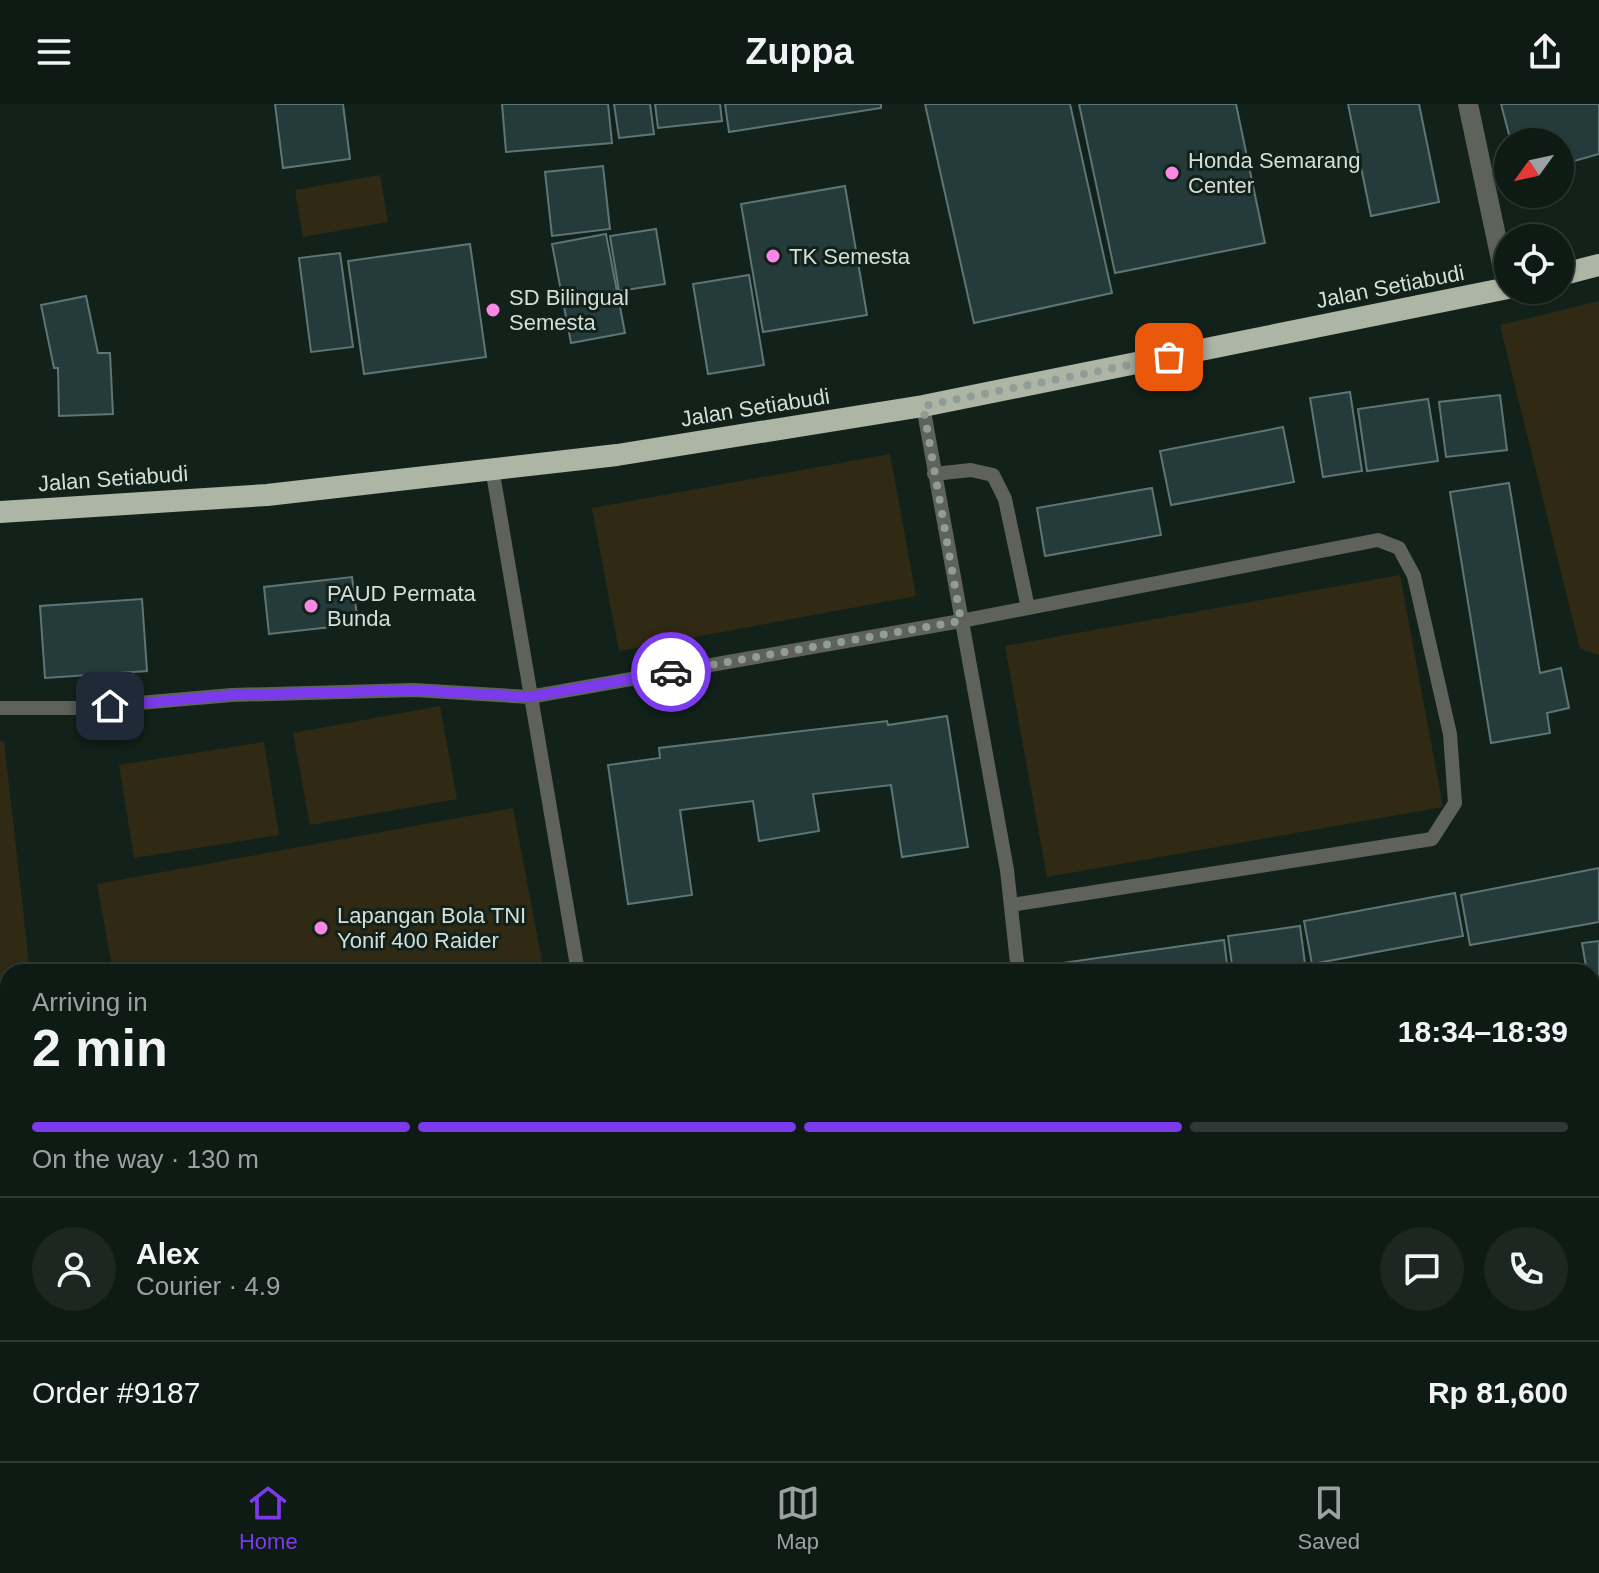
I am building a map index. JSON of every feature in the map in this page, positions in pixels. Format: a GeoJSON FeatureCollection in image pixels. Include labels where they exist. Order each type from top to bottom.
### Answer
{"type":"FeatureCollection","features":[{"type":"Feature","properties":{"kind":"highway"},"geometry":{"type":"LineString","coordinates":[[1574,271],[1599,265]]}},
{"type":"Feature","properties":{"kind":"highway","name":"Jalan Setiabudi"},"geometry":{"type":"LineString","coordinates":[[0,512],[267,495],[617,455],[923,406],[1494,291]]}},
{"type":"Feature","properties":{"kind":"street"},"geometry":{"type":"LineString","coordinates":[[1468,104],[1494,224]]}},
{"type":"Feature","properties":{"kind":"lane"},"geometry":{"type":"LineString","coordinates":[[923,406],[1007,870],[1017,964]]}},
{"type":"Feature","properties":{"kind":"lane"},"geometry":{"type":"LineString","coordinates":[[492,468],[577,964]]}},
{"type":"Feature","properties":{"kind":"lane"},"geometry":{"type":"LineString","coordinates":[[934,474],[971,470],[993,475],[1005,499],[1028,608]]}},
{"type":"Feature","properties":{"kind":"lane"},"geometry":{"type":"LineString","coordinates":[[0,708],[80,708],[232,695],[414,690],[529,697],[961,621],[1378,540],[1399,548],[1414,576],[1450,734],[1455,803],[1432,839],[1011,905]]}},
{"type":"Feature","properties":{"kind":"shaded area"},"geometry":{"type":"Polygon","coordinates":[[[380,175],[388,222],[303,237],[295,190],[380,175]]]}},
{"type":"Feature","properties":{"kind":"shaded area"},"geometry":{"type":"Polygon","coordinates":[[[1599,301],[1599,655],[1580,649],[1500,325],[1599,301]]]}},
{"type":"Feature","properties":{"kind":"shaded area"},"geometry":{"type":"Polygon","coordinates":[[[890,454],[916,596],[619,651],[592,508],[890,454]]]}},
{"type":"Feature","properties":{"kind":"shaded area"},"geometry":{"type":"Polygon","coordinates":[[[1400,575],[1443,807],[1047,877],[1005,646],[1400,575]]]}},
{"type":"Feature","properties":{"kind":"shaded area"},"geometry":{"type":"Polygon","coordinates":[[[440,706],[457,799],[310,825],[293,733],[440,706]]]}},
{"type":"Feature","properties":{"kind":"shaded area"},"geometry":{"type":"Polygon","coordinates":[[[0,741],[4,741],[29,964],[0,964],[0,741]]]}},
{"type":"Feature","properties":{"kind":"shaded area"},"geometry":{"type":"Polygon","coordinates":[[[264,742],[279,835],[134,858],[119,765],[264,742]]]}},
{"type":"Feature","properties":{"kind":"shaded area","name":"Lapangan Bola TNI Yonif 400 Raider"},"geometry":{"type":"Polygon","coordinates":[[[513,808],[542,964],[112,964],[97,884],[513,808]]]}},
{"type":"Feature","properties":{"kind":"building"},"geometry":{"type":"Polygon","coordinates":[[[275,104],[343,104],[350,159],[283,168],[275,104]]]}},
{"type":"Feature","properties":{"kind":"building"},"geometry":{"type":"Polygon","coordinates":[[[502,104],[608,104],[612,143],[506,152],[502,104]]]}},
{"type":"Feature","properties":{"kind":"building"},"geometry":{"type":"Polygon","coordinates":[[[614,104],[650,104],[654,134],[619,138],[614,104]]]}},
{"type":"Feature","properties":{"kind":"building"},"geometry":{"type":"Polygon","coordinates":[[[655,104],[720,104],[722,121],[658,128],[655,104]]]}},
{"type":"Feature","properties":{"kind":"building"},"geometry":{"type":"Polygon","coordinates":[[[725,104],[881,104],[881,108],[729,132],[725,104]]]}},
{"type":"Feature","properties":{"kind":"building"},"geometry":{"type":"Polygon","coordinates":[[[925,104],[1070,104],[1112,293],[974,323],[925,104]]]}},
{"type":"Feature","properties":{"kind":"building","name":"Honda Semarang Center"},"geometry":{"type":"Polygon","coordinates":[[[1079,104],[1236,104],[1265,243],[1115,273],[1079,104]]]}},
{"type":"Feature","properties":{"kind":"building"},"geometry":{"type":"Polygon","coordinates":[[[1348,104],[1419,104],[1439,202],[1371,216],[1348,104]]]}},
{"type":"Feature","properties":{"kind":"building"},"geometry":{"type":"Polygon","coordinates":[[[1501,104],[1599,104],[1599,154],[1574,161],[1574,128],[1507,128],[1501,104]]]}},
{"type":"Feature","properties":{"kind":"building"},"geometry":{"type":"Polygon","coordinates":[[[603,166],[610,229],[552,236],[545,172],[603,166]]]}},
{"type":"Feature","properties":{"kind":"building"},"geometry":{"type":"Polygon","coordinates":[[[845,186],[867,315],[763,332],[741,204],[845,186]]]}},
{"type":"Feature","properties":{"kind":"building"},"geometry":{"type":"Polygon","coordinates":[[[656,229],[665,284],[619,291],[610,236],[656,229]]]}},
{"type":"Feature","properties":{"kind":"building"},"geometry":{"type":"Polygon","coordinates":[[[606,234],[625,333],[571,343],[552,244],[606,234]]]}},
{"type":"Feature","properties":{"kind":"building"},"geometry":{"type":"Polygon","coordinates":[[[470,244],[486,357],[364,374],[348,261],[470,244]]]}},
{"type":"Feature","properties":{"kind":"building"},"geometry":{"type":"Polygon","coordinates":[[[340,253],[353,347],[311,352],[299,258],[340,253]]]}},
{"type":"Feature","properties":{"kind":"building"},"geometry":{"type":"Polygon","coordinates":[[[749,275],[764,365],[708,374],[693,284],[749,275]]]}},
{"type":"Feature","properties":{"kind":"building"},"geometry":{"type":"Polygon","coordinates":[[[86,296],[98,353],[110,353],[113,414],[59,416],[58,368],[54,368],[41,305],[86,296]]]}},
{"type":"Feature","properties":{"kind":"building"},"geometry":{"type":"Polygon","coordinates":[[[1350,392],[1362,471],[1323,477],[1310,398],[1350,392]]]}},
{"type":"Feature","properties":{"kind":"building"},"geometry":{"type":"Polygon","coordinates":[[[1500,395],[1507,450],[1446,457],[1439,402],[1500,395]]]}},
{"type":"Feature","properties":{"kind":"building"},"geometry":{"type":"Polygon","coordinates":[[[1428,399],[1438,461],[1367,471],[1358,409],[1428,399]]]}},
{"type":"Feature","properties":{"kind":"building"},"geometry":{"type":"Polygon","coordinates":[[[1283,427],[1294,482],[1171,505],[1160,451],[1283,427]]]}},
{"type":"Feature","properties":{"kind":"building"},"geometry":{"type":"Polygon","coordinates":[[[1509,483],[1540,673],[1561,668],[1569,708],[1547,713],[1550,733],[1491,743],[1450,492],[1509,483]]]}},
{"type":"Feature","properties":{"kind":"building"},"geometry":{"type":"Polygon","coordinates":[[[1152,488],[1161,535],[1045,556],[1037,508],[1152,488]]]}},
{"type":"Feature","properties":{"kind":"building","name":"PAUD Permata Bunda"},"geometry":{"type":"Polygon","coordinates":[[[352,577],[358,624],[269,634],[264,587],[352,577]]]}},
{"type":"Feature","properties":{"kind":"building"},"geometry":{"type":"Polygon","coordinates":[[[142,599],[147,671],[45,678],[40,606],[142,599]]]}},
{"type":"Feature","properties":{"kind":"building"},"geometry":{"type":"Polygon","coordinates":[[[947,716],[968,847],[902,857],[891,785],[813,794],[819,831],[759,841],[753,801],[680,810],[692,895],[628,904],[608,765],[660,758],[659,748],[887,721],[888,725],[947,716]]]}},
{"type":"Feature","properties":{"kind":"building"},"geometry":{"type":"Polygon","coordinates":[[[1599,868],[1599,922],[1470,945],[1461,895],[1599,868]]]}},
{"type":"Feature","properties":{"kind":"building"},"geometry":{"type":"Polygon","coordinates":[[[1455,893],[1463,936],[1312,964],[1304,921],[1455,893]]]}},
{"type":"Feature","properties":{"kind":"building"},"geometry":{"type":"Polygon","coordinates":[[[1300,926],[1305,964],[1232,964],[1228,936],[1300,926]]]}},
{"type":"Feature","properties":{"kind":"building"},"geometry":{"type":"Polygon","coordinates":[[[1224,940],[1227,964],[1062,964],[1224,940]]]}},
{"type":"Feature","properties":{"kind":"building"},"geometry":{"type":"Polygon","coordinates":[[[1599,941],[1599,964],[1586,964],[1582,943],[1599,941]]]}},
{"type":"Feature","properties":{"kind":"way so far"},"geometry":{"type":"LineString","coordinates":[[671,672],[961,621],[923,406],[1169,357]]}},
{"type":"Feature","properties":{"kind":"place","name":"Honda Semarang Center"},"geometry":{"type":"Point","coordinates":[1172,173]}},
{"type":"Feature","properties":{"kind":"place","name":"TK Semesta"},"geometry":{"type":"Point","coordinates":[773,256]}},
{"type":"Feature","properties":{"kind":"place","name":"SD Bilingual Semesta"},"geometry":{"type":"Point","coordinates":[493,310]}},
{"type":"Feature","properties":{"kind":"place","name":"PAUD Permata Bunda"},"geometry":{"type":"Point","coordinates":[311,606]}},
{"type":"Feature","properties":{"kind":"place","name":"Lapangan Bola TNI Yonif 400 Raider"},"geometry":{"type":"Point","coordinates":[321,928]}},
{"type":"Feature","properties":{"kind":"route"},"geometry":{"type":"LineString","coordinates":[[110,706],[232,695],[414,690],[529,697],[671,672]]}}]}
